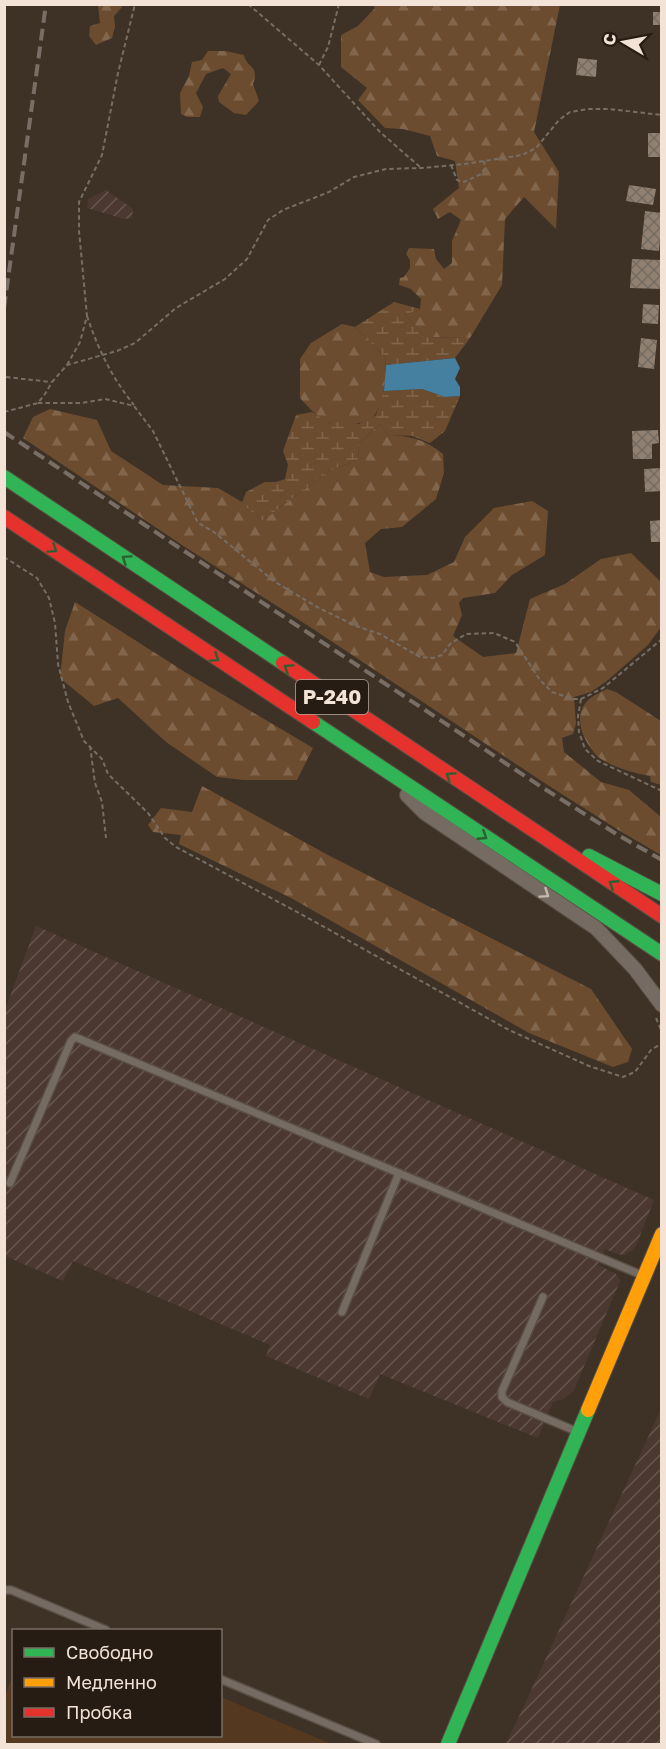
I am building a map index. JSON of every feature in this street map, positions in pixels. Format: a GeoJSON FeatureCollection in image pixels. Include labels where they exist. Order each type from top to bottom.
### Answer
{"type":"FeatureCollection","features":[{"type":"Feature","properties":{"kind":"main road","name":"Р-240"},"geometry":{"type":"LineString","coordinates":[[4,477],[662,916]]}},
{"type":"Feature","properties":{"kind":"main road","name":"Р-240"},"geometry":{"type":"LineString","coordinates":[[4,517],[662,954]]}},
{"type":"Feature","properties":{"kind":"main road"},"geometry":{"type":"LineString","coordinates":[[500,810],[662,894]]}},
{"type":"Feature","properties":{"kind":"main road"},"geometry":{"type":"LineString","coordinates":[[448,1744],[662,1234]]}},
{"type":"Feature","properties":{"kind":"street"},"geometry":{"type":"LineString","coordinates":[[383,770],[424,813],[596,928],[635,969],[660,1000]]}},
{"type":"Feature","properties":{"kind":"lane"},"geometry":{"type":"LineString","coordinates":[[10,1183],[71,1041],[75,1037],[644,1276]]}},
{"type":"Feature","properties":{"kind":"lane"},"geometry":{"type":"LineString","coordinates":[[342,1312],[399,1173]]}},
{"type":"Feature","properties":{"kind":"lane"},"geometry":{"type":"LineString","coordinates":[[543,1297],[502,1391],[502,1396],[507,1402],[578,1432]]}},
{"type":"Feature","properties":{"kind":"lane"},"geometry":{"type":"LineString","coordinates":[[4,1590],[11,1590],[104,1629]]}},
{"type":"Feature","properties":{"kind":"lane"},"geometry":{"type":"LineString","coordinates":[[222,1680],[376,1744]]}},
{"type":"Feature","properties":{"kind":"path"},"geometry":{"type":"LineString","coordinates":[[135,4],[118,73],[102,155],[79,202],[79,231],[87,316],[101,354],[117,384],[153,431],[198,523],[214,532],[275,582],[320,608],[356,626],[380,634],[420,657],[433,658],[442,655],[450,644],[466,634],[494,633],[515,642],[540,681],[552,692],[573,699],[581,699],[603,688],[662,639]]}},
{"type":"Feature","properties":{"kind":"path"},"geometry":{"type":"LineString","coordinates":[[248,4],[319,65],[380,132],[422,168]]}},
{"type":"Feature","properties":{"kind":"path"},"geometry":{"type":"LineString","coordinates":[[319,65],[328,47],[339,4]]}},
{"type":"Feature","properties":{"kind":"path"},"geometry":{"type":"LineString","coordinates":[[67,365],[117,351],[135,343],[176,308],[225,279],[248,259],[268,220],[283,210],[328,192],[354,177],[386,169],[422,168],[522,155],[536,148],[559,120],[570,112],[609,109],[662,115]]}},
{"type":"Feature","properties":{"kind":"path"},"geometry":{"type":"LineString","coordinates":[[451,165],[457,180],[464,182],[481,174],[485,168],[484,161]]}},
{"type":"Feature","properties":{"kind":"path"},"geometry":{"type":"LineString","coordinates":[[38,403],[67,365],[80,342],[87,316]]}},
{"type":"Feature","properties":{"kind":"path"},"geometry":{"type":"LineString","coordinates":[[6,377],[52,382]]}},
{"type":"Feature","properties":{"kind":"path"},"geometry":{"type":"LineString","coordinates":[[4,412],[38,403],[81,403],[105,399],[134,406]]}},
{"type":"Feature","properties":{"kind":"path"},"geometry":{"type":"LineString","coordinates":[[4,557],[37,578],[49,598],[55,623],[58,664],[68,702],[84,741],[102,759],[108,774],[148,813],[165,838],[176,847],[510,1030],[589,1066],[623,1077],[635,1072],[651,1050],[662,1043]]}},
{"type":"Feature","properties":{"kind":"path"},"geometry":{"type":"LineString","coordinates":[[581,699],[578,716],[579,732],[585,749],[598,761],[662,791]]}},
{"type":"Feature","properties":{"kind":"path"},"geometry":{"type":"LineString","coordinates":[[90,746],[95,783],[102,802],[106,838]]}},
{"type":"Feature","properties":{"kind":"shaded area"},"geometry":{"type":"Polygon","coordinates":[[[106,190],[133,209],[132,218],[124,219],[87,208],[88,199],[106,190]]]}},
{"type":"Feature","properties":{"kind":"shaded area"},"geometry":{"type":"Polygon","coordinates":[[[36,926],[654,1200],[636,1246],[631,1251],[624,1255],[605,1249],[598,1265],[616,1274],[620,1281],[574,1390],[564,1399],[553,1402],[538,1438],[380,1374],[369,1399],[266,1356],[270,1345],[73,1261],[63,1281],[5,1256],[4,1013],[36,926]]]}},
{"type":"Feature","properties":{"kind":"shaded area"},"geometry":{"type":"Polygon","coordinates":[[[661,1409],[661,1744],[506,1744],[522,1710],[661,1409]]]}},
{"type":"Feature","properties":{"kind":"shaded area"},"geometry":{"type":"Polygon","coordinates":[[[12,1678],[12,1737],[222,1737],[222,1697],[331,1744],[5,1744],[5,1696],[12,1678]]]}},
{"type":"Feature","properties":{"kind":"green space"},"geometry":{"type":"Polygon","coordinates":[[[98,5],[121,5],[122,7],[114,16],[115,27],[112,38],[96,45],[89,36],[90,26],[100,23],[98,5]]]}},
{"type":"Feature","properties":{"kind":"green space"},"geometry":{"type":"Polygon","coordinates":[[[373,5],[560,5],[534,132],[559,172],[556,229],[524,197],[505,219],[502,285],[470,338],[426,337],[405,315],[420,309],[421,299],[411,289],[399,285],[400,278],[404,277],[410,268],[410,260],[406,254],[409,248],[434,249],[436,259],[444,269],[452,263],[452,241],[461,220],[450,212],[438,219],[433,209],[459,188],[455,161],[437,156],[430,136],[403,129],[385,128],[358,100],[367,88],[341,67],[341,35],[358,26],[375,8],[373,5]]]}},
{"type":"Feature","properties":{"kind":"green space"},"geometry":{"type":"Polygon","coordinates":[[[208,51],[225,51],[244,55],[254,70],[253,84],[259,101],[246,115],[234,113],[219,102],[218,96],[231,74],[223,68],[206,74],[196,93],[203,107],[200,117],[187,117],[181,114],[180,93],[189,76],[192,62],[202,60],[208,51]]]}},
{"type":"Feature","properties":{"kind":"green space"},"geometry":{"type":"Polygon","coordinates":[[[394,302],[420,309],[405,315],[426,337],[470,338],[455,358],[386,365],[386,358],[355,327],[394,302]]]}},
{"type":"Feature","properties":{"kind":"green space"},"geometry":{"type":"Polygon","coordinates":[[[342,324],[355,327],[386,358],[383,393],[376,413],[361,423],[347,425],[328,423],[316,415],[300,398],[300,359],[311,343],[342,324]]]}},
{"type":"Feature","properties":{"kind":"green space"},"geometry":{"type":"Polygon","coordinates":[[[422,389],[445,397],[460,396],[445,431],[430,443],[412,436],[389,435],[380,424],[358,444],[359,459],[329,471],[262,521],[242,503],[246,492],[265,482],[285,479],[288,465],[283,451],[296,415],[312,412],[330,424],[359,424],[376,415],[384,391],[422,389]]]}},
{"type":"Feature","properties":{"kind":"green space"},"geometry":{"type":"Polygon","coordinates":[[[50,409],[97,420],[111,451],[163,485],[218,488],[242,502],[262,521],[329,471],[359,459],[358,444],[380,424],[389,435],[404,436],[424,442],[443,454],[444,473],[436,499],[402,527],[381,529],[365,543],[370,572],[384,577],[427,575],[454,562],[465,537],[494,508],[532,501],[548,511],[545,555],[512,575],[495,593],[463,598],[459,603],[462,615],[453,636],[483,657],[516,653],[530,599],[565,584],[601,559],[631,553],[661,582],[661,627],[648,645],[608,680],[591,692],[574,697],[576,724],[573,734],[562,738],[564,752],[601,782],[629,790],[661,817],[661,855],[543,782],[23,438],[33,417],[50,409]]]}},
{"type":"Feature","properties":{"kind":"green space"},"geometry":{"type":"Polygon","coordinates":[[[75,602],[185,672],[313,748],[297,780],[244,780],[217,777],[166,742],[118,698],[94,706],[60,678],[65,631],[75,602]]]}},
{"type":"Feature","properties":{"kind":"green space"},"geometry":{"type":"Polygon","coordinates":[[[607,689],[616,692],[661,721],[661,785],[651,782],[650,776],[625,770],[601,759],[587,742],[581,727],[581,712],[589,700],[607,689]]]}},
{"type":"Feature","properties":{"kind":"green space"},"geometry":{"type":"Polygon","coordinates":[[[202,786],[328,855],[591,989],[632,1049],[628,1062],[613,1067],[529,1033],[291,898],[179,844],[181,835],[153,832],[148,825],[161,808],[192,812],[202,786]]]}},
{"type":"Feature","properties":{"kind":"water"},"geometry":{"type":"Polygon","coordinates":[[[455,358],[460,368],[455,379],[460,387],[460,396],[445,397],[422,389],[384,391],[386,365],[455,358]]]}},
{"type":"Feature","properties":{"kind":"building"},"geometry":{"type":"Polygon","coordinates":[[[653,12],[662,12],[662,25],[653,25],[653,12]]]}},
{"type":"Feature","properties":{"kind":"building"},"geometry":{"type":"Polygon","coordinates":[[[578,58],[597,60],[596,77],[576,75],[578,58]]]}},
{"type":"Feature","properties":{"kind":"building"},"geometry":{"type":"Polygon","coordinates":[[[648,133],[662,133],[662,157],[648,157],[648,133]]]}},
{"type":"Feature","properties":{"kind":"building"},"geometry":{"type":"Polygon","coordinates":[[[629,185],[656,189],[653,205],[626,201],[629,185]]]}},
{"type":"Feature","properties":{"kind":"building"},"geometry":{"type":"Polygon","coordinates":[[[645,211],[662,213],[659,251],[641,249],[645,211]]]}},
{"type":"Feature","properties":{"kind":"building"},"geometry":{"type":"Polygon","coordinates":[[[632,259],[662,260],[662,289],[630,288],[632,259]]]}},
{"type":"Feature","properties":{"kind":"building"},"geometry":{"type":"Polygon","coordinates":[[[643,304],[659,305],[658,324],[642,323],[643,304]]]}},
{"type":"Feature","properties":{"kind":"building"},"geometry":{"type":"Polygon","coordinates":[[[641,338],[657,340],[654,369],[638,367],[641,338]]]}},
{"type":"Feature","properties":{"kind":"building"},"geometry":{"type":"Polygon","coordinates":[[[658,430],[659,443],[652,444],[652,459],[633,459],[632,431],[658,430]]]}},
{"type":"Feature","properties":{"kind":"building"},"geometry":{"type":"Polygon","coordinates":[[[661,468],[662,491],[645,492],[644,469],[661,468]]]}},
{"type":"Feature","properties":{"kind":"building"},"geometry":{"type":"Polygon","coordinates":[[[662,520],[662,542],[651,542],[650,521],[662,520]]]}},
{"type":"Feature","properties":{"kind":"railway"},"geometry":{"type":"LineString","coordinates":[[4,308],[46,4]]}},
{"type":"Feature","properties":{"kind":"railway"},"geometry":{"type":"LineString","coordinates":[[4,432],[540,786],[662,860]]}},
{"type":"Feature","properties":{"kind":"traffic: fast"},"geometry":{"type":"LineString","coordinates":[[4,477],[283,663]]}},
{"type":"Feature","properties":{"kind":"traffic: fast"},"geometry":{"type":"LineString","coordinates":[[313,722],[662,954]]}},
{"type":"Feature","properties":{"kind":"traffic: fast"},"geometry":{"type":"LineString","coordinates":[[589,856],[662,894]]}},
{"type":"Feature","properties":{"kind":"traffic: fast"},"geometry":{"type":"LineString","coordinates":[[448,1744],[588,1410]]}},
{"type":"Feature","properties":{"kind":"traffic: slow"},"geometry":{"type":"LineString","coordinates":[[588,1410],[662,1234]]}},
{"type":"Feature","properties":{"kind":"traffic: jam"},"geometry":{"type":"LineString","coordinates":[[4,517],[313,722]]}},
{"type":"Feature","properties":{"kind":"traffic: jam"},"geometry":{"type":"LineString","coordinates":[[283,663],[662,916]]}}]}
